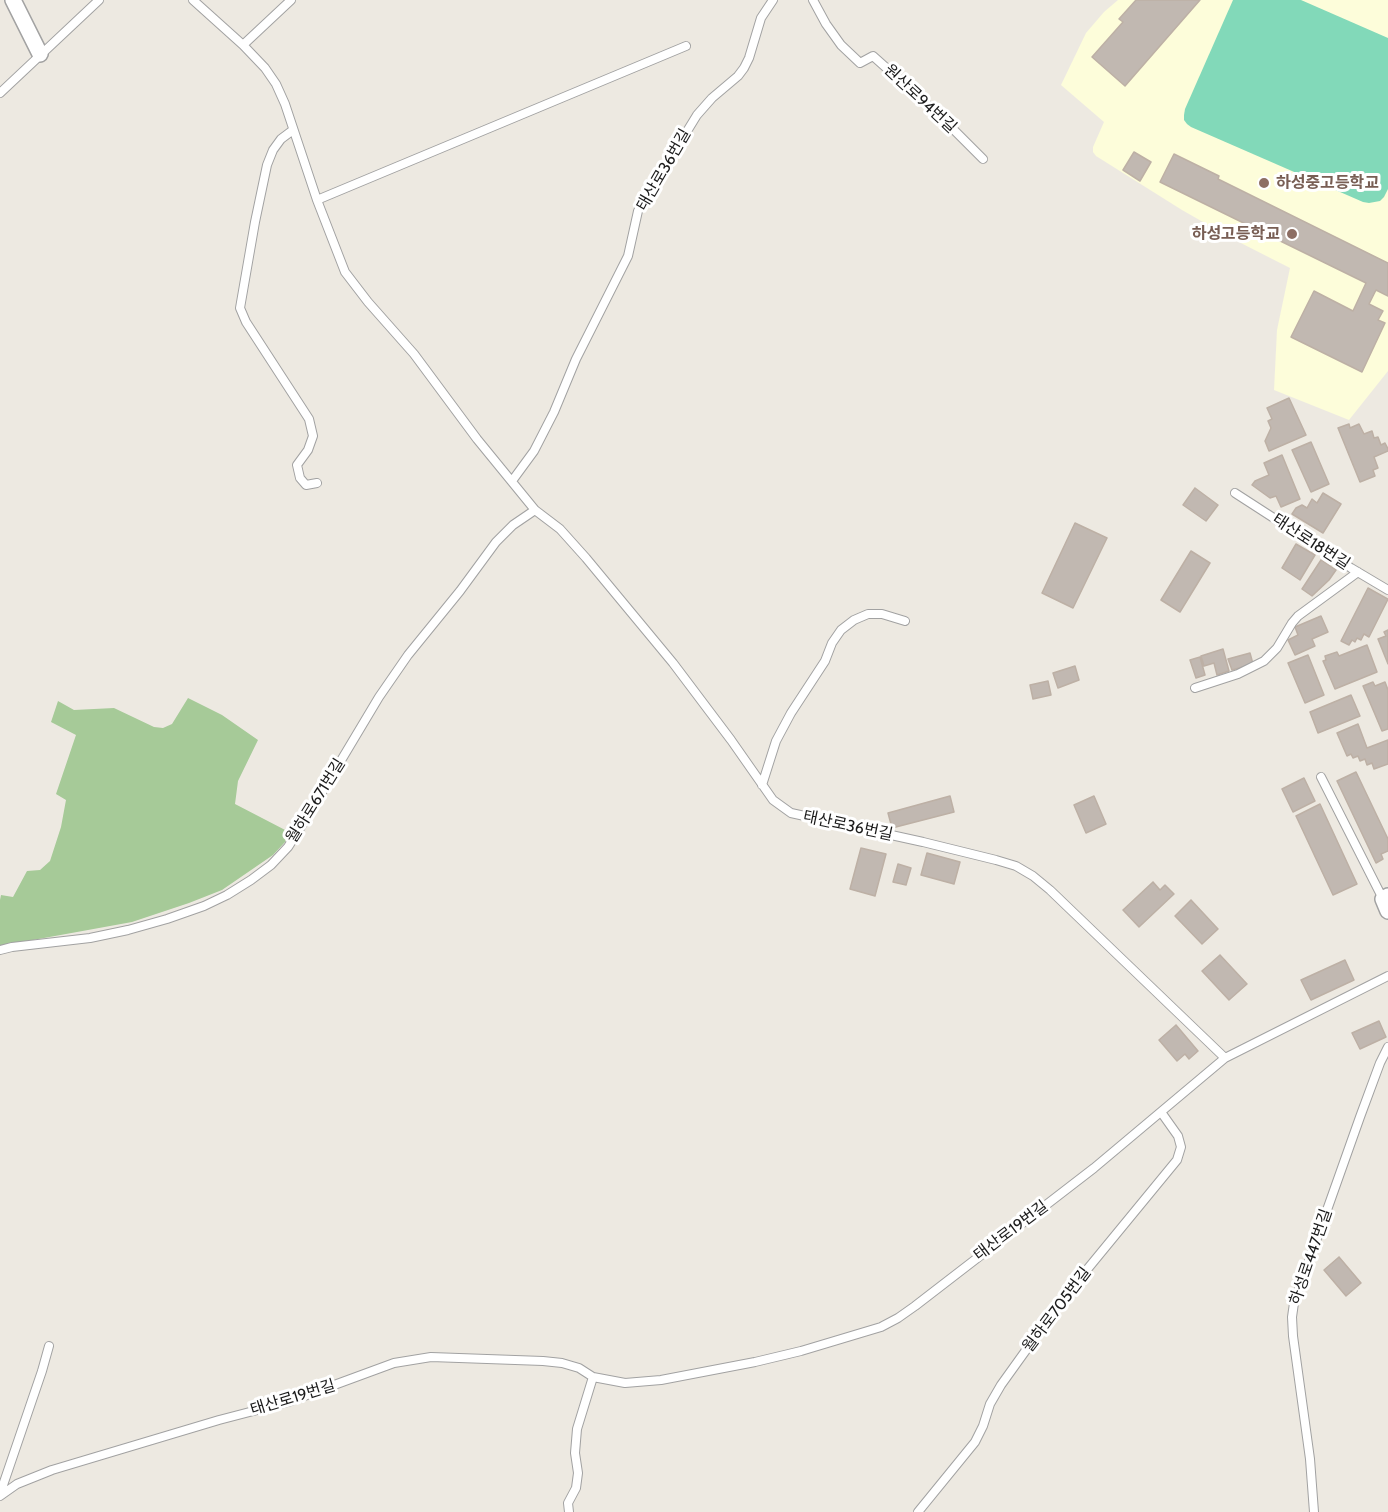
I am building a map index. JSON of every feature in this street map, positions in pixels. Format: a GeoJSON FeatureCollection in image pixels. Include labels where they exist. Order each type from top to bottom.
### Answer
{"type":"FeatureCollection","features":[{"type":"Feature","properties":{"kind":"street"},"geometry":{"type":"LineString","coordinates":[[14,0],[40,54]]}},
{"type":"Feature","properties":{"kind":"lane"},"geometry":{"type":"LineString","coordinates":[[0,93],[99,0]]}},
{"type":"Feature","properties":{"kind":"lane","name":"태산로36번길"},"geometry":{"type":"LineString","coordinates":[[193,0],[243,45],[265,68],[276,84],[345,272],[414,354],[477,439],[535,510],[560,529],[673,663],[773,800],[791,813],[1016,866],[1050,890],[1225,1058]]}},
{"type":"Feature","properties":{"kind":"lane"},"geometry":{"type":"LineString","coordinates":[[243,45],[291,0]]}},
{"type":"Feature","properties":{"kind":"lane","name":"태산로36번길"},"geometry":{"type":"LineString","coordinates":[[512,481],[534,451],[554,412],[576,359],[628,255],[638,212],[697,115],[744,68],[761,18],[773,0]]}},
{"type":"Feature","properties":{"kind":"lane","name":"원산로94번길"},"geometry":{"type":"LineString","coordinates":[[813,0],[841,45],[860,63],[873,56],[939,115],[983,159]]}},
{"type":"Feature","properties":{"kind":"lane"},"geometry":{"type":"LineString","coordinates":[[317,200],[686,46]]}},
{"type":"Feature","properties":{"kind":"lane"},"geometry":{"type":"LineString","coordinates":[[293,130],[281,139],[273,150],[267,165],[240,308],[246,322],[309,419],[313,436],[308,450],[297,465],[300,478],[306,485],[317,483]]}},
{"type":"Feature","properties":{"kind":"lane","name":"태산로18번길"},"geometry":{"type":"LineString","coordinates":[[1234,493],[1388,590]]}},
{"type":"Feature","properties":{"kind":"lane","name":"월하로671번길"},"geometry":{"type":"LineString","coordinates":[[0,950],[90,938],[167,919],[227,895],[272,865],[288,847],[379,697],[408,656],[496,542],[513,525],[535,510]]}},
{"type":"Feature","properties":{"kind":"lane"},"geometry":{"type":"LineString","coordinates":[[1195,688],[1238,674],[1264,661],[1277,648],[1298,616],[1358,572]]}},
{"type":"Feature","properties":{"kind":"lane"},"geometry":{"type":"LineString","coordinates":[[762,785],[776,741],[791,713],[825,661],[832,643],[841,630],[854,620],[868,615],[882,614],[905,621]]}},
{"type":"Feature","properties":{"kind":"lane"},"geometry":{"type":"LineString","coordinates":[[1321,777],[1386,902]]}},
{"type":"Feature","properties":{"kind":"lane","name":"태산로19번길"},"geometry":{"type":"LineString","coordinates":[[0,1495],[17,1484],[52,1470],[219,1420],[288,1402],[394,1363],[432,1357],[543,1360],[579,1368],[593,1377],[625,1383],[661,1380],[778,1356],[881,1327],[915,1306],[1094,1168],[1225,1058],[1388,976]]}},
{"type":"Feature","properties":{"kind":"lane","name":"하성로447번길"},"geometry":{"type":"LineString","coordinates":[[1314,1512],[1310,1459],[1293,1336],[1294,1303],[1364,1106],[1388,1047]]}},
{"type":"Feature","properties":{"kind":"lane","name":"월하로705번길"},"geometry":{"type":"LineString","coordinates":[[918,1512],[975,1442],[990,1404],[1001,1385],[1062,1300],[1177,1160],[1181,1147],[1178,1136],[1161,1112]]}},
{"type":"Feature","properties":{"kind":"lane"},"geometry":{"type":"LineString","coordinates":[[0,1495],[49,1346]]}},
{"type":"Feature","properties":{"kind":"lane"},"geometry":{"type":"LineString","coordinates":[[569,1512],[568,1503],[576,1488],[578,1473],[575,1453],[577,1429],[593,1377]]}},
{"type":"Feature","properties":{"kind":"shaded area","name":"하성중고등학교"},"geometry":{"type":"Polygon","coordinates":[[[1118,0],[1388,0],[1388,371],[1349,420],[1274,390],[1277,330],[1290,268],[1182,210],[1093,152],[1104,122],[1061,85],[1086,33],[1118,0]]]}},
{"type":"Feature","properties":{"kind":"green space"},"geometry":{"type":"Polygon","coordinates":[[[1233,0],[1301,0],[1388,38],[1388,189],[1380,201],[1363,202],[1191,127],[1184,120],[1185,109],[1233,0]]]}},
{"type":"Feature","properties":{"kind":"green space"},"geometry":{"type":"Polygon","coordinates":[[[188,698],[222,715],[258,740],[238,781],[235,804],[289,832],[286,841],[273,855],[222,890],[189,903],[132,922],[0,946],[1,895],[13,897],[27,871],[40,870],[50,861],[61,827],[66,800],[56,794],[76,735],[51,722],[58,701],[74,710],[114,708],[154,727],[163,728],[172,724],[188,698]]]}},
{"type":"Feature","properties":{"kind":"building"},"geometry":{"type":"Polygon","coordinates":[[[1136,0],[1200,0],[1125,86],[1092,57],[1123,22],[1119,19],[1136,0]]]}},
{"type":"Feature","properties":{"kind":"building"},"geometry":{"type":"Polygon","coordinates":[[[1134,152],[1151,162],[1140,181],[1123,170],[1134,152]]]}},
{"type":"Feature","properties":{"kind":"building"},"geometry":{"type":"Polygon","coordinates":[[[1174,154],[1219,176],[1218,179],[1388,263],[1388,296],[1376,290],[1369,304],[1383,311],[1378,320],[1385,323],[1362,372],[1291,337],[1314,291],[1353,311],[1366,283],[1160,182],[1174,154]]]}},
{"type":"Feature","properties":{"kind":"building"},"geometry":{"type":"Polygon","coordinates":[[[1289,398],[1306,435],[1269,451],[1265,441],[1271,428],[1268,421],[1272,419],[1267,408],[1289,398]]]}},
{"type":"Feature","properties":{"kind":"building"},"geometry":{"type":"Polygon","coordinates":[[[1349,424],[1350,428],[1359,424],[1364,434],[1372,431],[1374,438],[1378,437],[1381,445],[1385,443],[1388,449],[1374,457],[1378,468],[1373,470],[1375,476],[1360,482],[1338,428],[1349,424]]]}},
{"type":"Feature","properties":{"kind":"building"},"geometry":{"type":"Polygon","coordinates":[[[1311,442],[1329,484],[1311,492],[1292,450],[1311,442]]]}},
{"type":"Feature","properties":{"kind":"building"},"geometry":{"type":"Polygon","coordinates":[[[1282,455],[1300,499],[1281,507],[1276,496],[1270,498],[1252,485],[1255,481],[1269,475],[1264,463],[1282,455]]]}},
{"type":"Feature","properties":{"kind":"building"},"geometry":{"type":"Polygon","coordinates":[[[1195,488],[1218,505],[1206,521],[1183,505],[1195,488]]]}},
{"type":"Feature","properties":{"kind":"building"},"geometry":{"type":"Polygon","coordinates":[[[1323,493],[1341,504],[1323,533],[1292,514],[1302,505],[1307,508],[1312,499],[1317,503],[1323,493]]]}},
{"type":"Feature","properties":{"kind":"building"},"geometry":{"type":"Polygon","coordinates":[[[1075,523],[1107,538],[1073,608],[1042,593],[1075,523]]]}},
{"type":"Feature","properties":{"kind":"building"},"geometry":{"type":"Polygon","coordinates":[[[1296,544],[1315,555],[1300,580],[1282,568],[1296,544]]]}},
{"type":"Feature","properties":{"kind":"building"},"geometry":{"type":"Polygon","coordinates":[[[1191,551],[1210,563],[1180,612],[1161,600],[1191,551]]]}},
{"type":"Feature","properties":{"kind":"building"},"geometry":{"type":"Polygon","coordinates":[[[1321,560],[1336,570],[1312,596],[1302,589],[1321,560]]]}},
{"type":"Feature","properties":{"kind":"building"},"geometry":{"type":"Polygon","coordinates":[[[1368,588],[1388,599],[1369,637],[1364,634],[1361,640],[1357,638],[1355,642],[1352,640],[1349,645],[1341,641],[1368,588]]]}},
{"type":"Feature","properties":{"kind":"building"},"geometry":{"type":"Polygon","coordinates":[[[1321,616],[1328,632],[1312,639],[1315,646],[1295,655],[1288,640],[1298,635],[1295,627],[1321,616]]]}},
{"type":"Feature","properties":{"kind":"building"},"geometry":{"type":"Polygon","coordinates":[[[1388,630],[1388,664],[1378,639],[1386,636],[1384,632],[1388,630]]]}},
{"type":"Feature","properties":{"kind":"building"},"geometry":{"type":"Polygon","coordinates":[[[1367,645],[1377,672],[1335,689],[1323,661],[1326,660],[1325,656],[1337,652],[1339,656],[1367,645]]]}},
{"type":"Feature","properties":{"kind":"building"},"geometry":{"type":"Polygon","coordinates":[[[1223,649],[1229,671],[1217,675],[1214,663],[1204,666],[1201,656],[1223,649]]]}},
{"type":"Feature","properties":{"kind":"building"},"geometry":{"type":"Polygon","coordinates":[[[1250,653],[1253,664],[1232,670],[1228,659],[1250,653]]]}},
{"type":"Feature","properties":{"kind":"building"},"geometry":{"type":"Polygon","coordinates":[[[1308,655],[1324,695],[1305,703],[1288,663],[1308,655]]]}},
{"type":"Feature","properties":{"kind":"building"},"geometry":{"type":"Polygon","coordinates":[[[1200,657],[1205,675],[1196,678],[1190,660],[1200,657]]]}},
{"type":"Feature","properties":{"kind":"building"},"geometry":{"type":"Polygon","coordinates":[[[1075,666],[1079,680],[1058,688],[1053,673],[1075,666]]]}},
{"type":"Feature","properties":{"kind":"building"},"geometry":{"type":"Polygon","coordinates":[[[1048,681],[1051,695],[1033,699],[1030,685],[1048,681]]]}},
{"type":"Feature","properties":{"kind":"building"},"geometry":{"type":"Polygon","coordinates":[[[1373,682],[1375,686],[1385,682],[1388,690],[1388,729],[1382,731],[1363,686],[1373,682]]]}},
{"type":"Feature","properties":{"kind":"building"},"geometry":{"type":"Polygon","coordinates":[[[1351,695],[1360,716],[1318,733],[1310,712],[1351,695]]]}},
{"type":"Feature","properties":{"kind":"building"},"geometry":{"type":"Polygon","coordinates":[[[1358,724],[1367,748],[1388,740],[1388,764],[1374,769],[1372,763],[1367,765],[1365,759],[1360,761],[1358,756],[1353,758],[1351,754],[1347,756],[1337,733],[1358,724]]]}},
{"type":"Feature","properties":{"kind":"building"},"geometry":{"type":"Polygon","coordinates":[[[1356,772],[1388,839],[1388,851],[1381,854],[1383,859],[1376,863],[1337,781],[1356,772]]]}},
{"type":"Feature","properties":{"kind":"building"},"geometry":{"type":"Polygon","coordinates":[[[1304,778],[1315,801],[1293,812],[1282,789],[1304,778]]]}},
{"type":"Feature","properties":{"kind":"building"},"geometry":{"type":"Polygon","coordinates":[[[950,796],[954,812],[892,828],[888,813],[950,796]]]}},
{"type":"Feature","properties":{"kind":"building"},"geometry":{"type":"Polygon","coordinates":[[[1094,796],[1106,824],[1086,833],[1074,805],[1094,796]]]}},
{"type":"Feature","properties":{"kind":"building"},"geometry":{"type":"Polygon","coordinates":[[[1320,804],[1357,884],[1333,895],[1296,816],[1320,804]]]}},
{"type":"Feature","properties":{"kind":"building"},"geometry":{"type":"Polygon","coordinates":[[[861,848],[886,854],[875,896],[850,889],[861,848]]]}},
{"type":"Feature","properties":{"kind":"building"},"geometry":{"type":"Polygon","coordinates":[[[927,853],[960,862],[954,884],[921,875],[927,853]]]}},
{"type":"Feature","properties":{"kind":"building"},"geometry":{"type":"Polygon","coordinates":[[[898,864],[911,868],[906,885],[893,882],[898,864]]]}},
{"type":"Feature","properties":{"kind":"building"},"geometry":{"type":"Polygon","coordinates":[[[1153,882],[1160,890],[1165,885],[1174,894],[1139,927],[1123,910],[1153,882]]]}},
{"type":"Feature","properties":{"kind":"building"},"geometry":{"type":"Polygon","coordinates":[[[1191,900],[1218,929],[1202,944],[1175,916],[1191,900]]]}},
{"type":"Feature","properties":{"kind":"building"},"geometry":{"type":"Polygon","coordinates":[[[1220,955],[1247,984],[1229,1000],[1202,971],[1220,955]]]}},
{"type":"Feature","properties":{"kind":"building"},"geometry":{"type":"Polygon","coordinates":[[[1345,960],[1354,980],[1311,1000],[1301,980],[1345,960]]]}},
{"type":"Feature","properties":{"kind":"building"},"geometry":{"type":"Polygon","coordinates":[[[1379,1021],[1386,1037],[1360,1049],[1352,1033],[1379,1021]]]}},
{"type":"Feature","properties":{"kind":"building"},"geometry":{"type":"Polygon","coordinates":[[[1176,1025],[1198,1051],[1189,1059],[1185,1054],[1177,1061],[1159,1040],[1176,1025]]]}},
{"type":"Feature","properties":{"kind":"building"},"geometry":{"type":"Polygon","coordinates":[[[1339,1257],[1361,1283],[1346,1296],[1324,1270],[1339,1257]]]}},
{"type":"Feature","properties":{"kind":"place","name":"하성중고등학교"},"geometry":{"type":"Point","coordinates":[1264,183]}},
{"type":"Feature","properties":{"kind":"place","name":"하성고등학교"},"geometry":{"type":"Point","coordinates":[1292,234]}}]}
